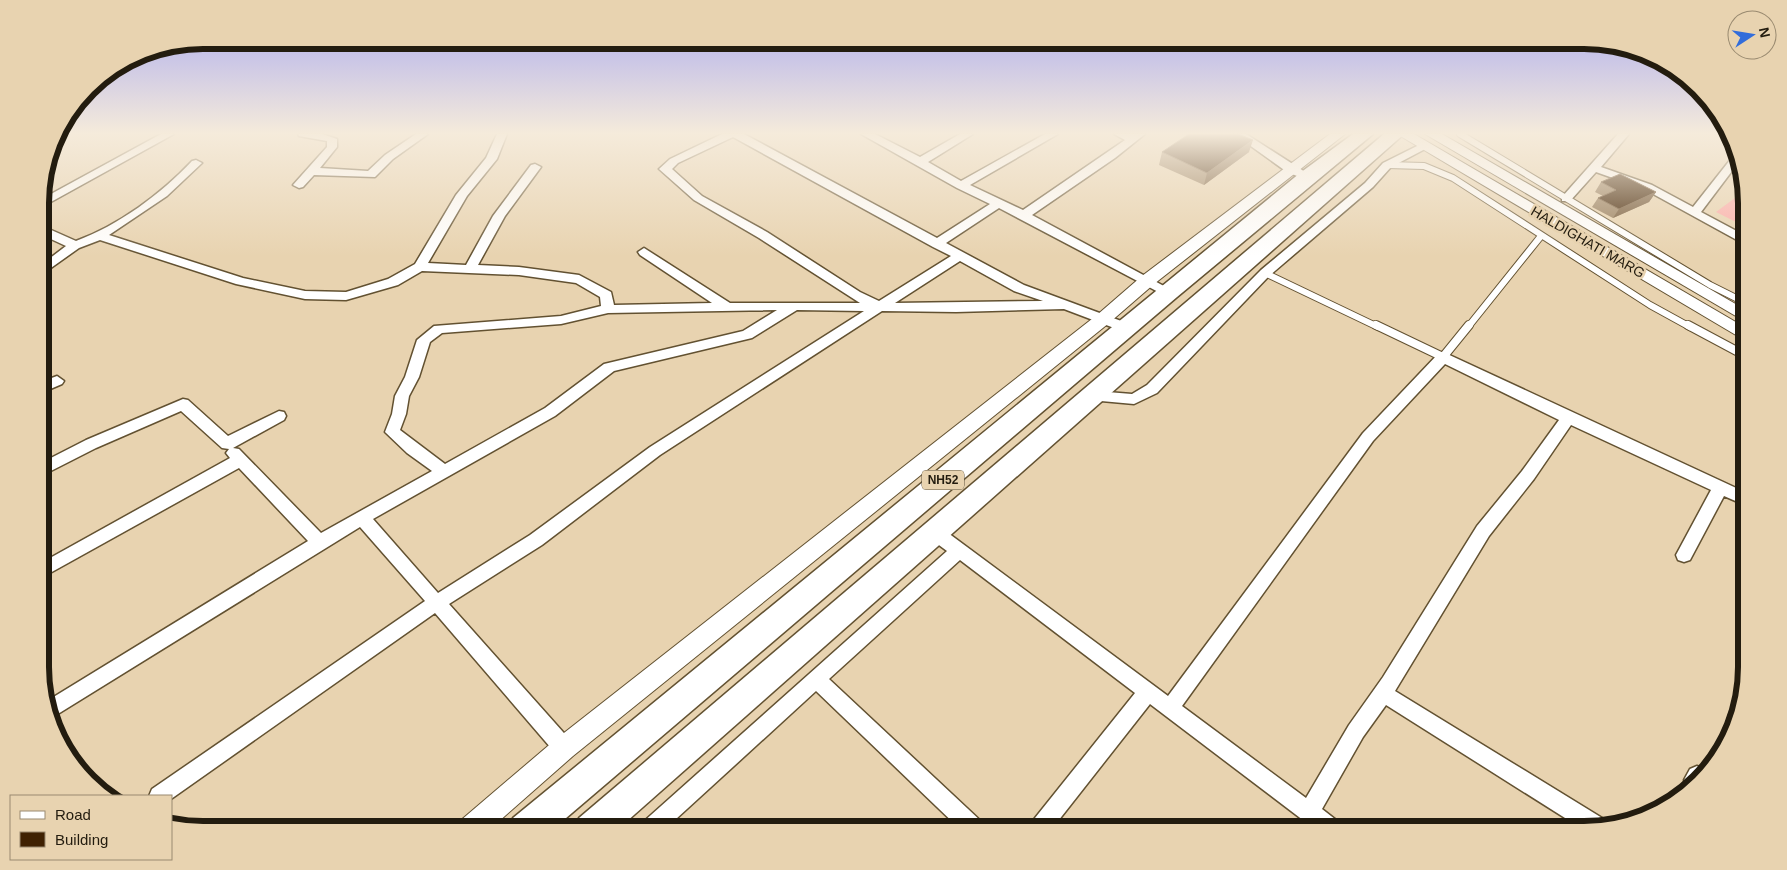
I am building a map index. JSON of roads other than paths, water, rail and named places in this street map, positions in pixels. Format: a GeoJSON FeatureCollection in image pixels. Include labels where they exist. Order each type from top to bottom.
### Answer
{"type":"FeatureCollection","features":[{"type":"Feature","properties":{"kind":"highway","name":"NH52"},"geometry":{"type":"LineString","coordinates":[[536,821],[1127,328],[1158,286],[1298,175]]}},
{"type":"Feature","properties":{"kind":"highway","name":"NH52"},"geometry":{"type":"LineString","coordinates":[[601,821],[934,532],[1095,396],[1349,175]]}},
{"type":"Feature","properties":{"kind":"street"},"geometry":{"type":"LineString","coordinates":[[49,200],[95,175]]}},
{"type":"Feature","properties":{"kind":"street"},"geometry":{"type":"LineString","coordinates":[[49,264],[75,245],[100,236],[140,210],[186,175]]}},
{"type":"Feature","properties":{"kind":"street"},"geometry":{"type":"LineString","coordinates":[[299,185],[307,175]]}},
{"type":"Feature","properties":{"kind":"street"},"geometry":{"type":"LineString","coordinates":[[100,236],[241,282],[305,295],[346,296],[393,282],[420,267],[462,195],[478,175]]}},
{"type":"Feature","properties":{"kind":"street"},"geometry":{"type":"LineString","coordinates":[[470,270],[483,239],[510,198],[529,175]]}},
{"type":"Feature","properties":{"kind":"street"},"geometry":{"type":"LineString","coordinates":[[671,175],[698,198],[763,235],[855,295],[882,307]]}},
{"type":"Feature","properties":{"kind":"street"},"geometry":{"type":"LineString","coordinates":[[810,175],[1019,288],[1127,328]]}},
{"type":"Feature","properties":{"kind":"street"},"geometry":{"type":"LineString","coordinates":[[942,175],[961,186],[1024,215],[1158,286]]}},
{"type":"Feature","properties":{"kind":"street"},"geometry":{"type":"LineString","coordinates":[[961,186],[980,175]]}},
{"type":"Feature","properties":{"kind":"street"},"geometry":{"type":"LineString","coordinates":[[1024,215],[1054,192],[1082,175]]}},
{"type":"Feature","properties":{"kind":"street"},"geometry":{"type":"LineString","coordinates":[[1095,396],[1134,399],[1152,389],[1265,273],[1369,185],[1378,175]]}},
{"type":"Feature","properties":{"kind":"street","name":"HALDIGHATI MARG"},"geometry":{"type":"LineString","coordinates":[[1484,175],[1738,330]]}},
{"type":"Feature","properties":{"kind":"street","name":"HALDIGHATI MARG"},"geometry":{"type":"LineString","coordinates":[[1490,175],[1738,313]]}},
{"type":"Feature","properties":{"kind":"street"},"geometry":{"type":"LineString","coordinates":[[1566,199],[1588,175]]}},
{"type":"Feature","properties":{"kind":"street"},"geometry":{"type":"LineString","coordinates":[[1613,175],[1648,187],[1738,236]]}},
{"type":"Feature","properties":{"kind":"street"},"geometry":{"type":"LineString","coordinates":[[1695,212],[1723,175]]}},
{"type":"Feature","properties":{"kind":"street"},"geometry":{"type":"LineString","coordinates":[[936,244],[999,203]]}},
{"type":"Feature","properties":{"kind":"street"},"geometry":{"type":"LineString","coordinates":[[49,233],[75,245]]}},
{"type":"Feature","properties":{"kind":"street"},"geometry":{"type":"LineString","coordinates":[[644,252],[727,307]]}},
{"type":"Feature","properties":{"kind":"street"},"geometry":{"type":"LineString","coordinates":[[160,795],[436,602],[536,540],[655,452],[959,256]]}},
{"type":"Feature","properties":{"kind":"street"},"geometry":{"type":"LineString","coordinates":[[420,267],[519,271],[579,279],[606,295],[608,309]]}},
{"type":"Feature","properties":{"kind":"street"},"geometry":{"type":"LineString","coordinates":[[479,821],[564,748],[1103,319],[1158,286]]}},
{"type":"Feature","properties":{"kind":"street"},"geometry":{"type":"LineString","coordinates":[[444,470],[392,432],[399,414],[402,396],[412,377],[424,340],[439,329],[561,320],[608,309],[794,306],[956,308],[1065,305]]}},
{"type":"Feature","properties":{"kind":"street"},"geometry":{"type":"LineString","coordinates":[[54,707],[319,542],[363,519],[444,470],[550,412],[609,367],[747,335],[794,306]]}},
{"type":"Feature","properties":{"kind":"street"},"geometry":{"type":"LineString","coordinates":[[1170,708],[1368,437],[1443,357],[1568,418],[1738,496]]}},
{"type":"Feature","properties":{"kind":"street"},"geometry":{"type":"LineString","coordinates":[[49,384],[57,381]]}},
{"type":"Feature","properties":{"kind":"street"},"geometry":{"type":"LineString","coordinates":[[49,466],[91,444],[183,404],[227,444],[319,542]]}},
{"type":"Feature","properties":{"kind":"street"},"geometry":{"type":"LineString","coordinates":[[227,444],[280,416]]}},
{"type":"Feature","properties":{"kind":"street"},"geometry":{"type":"LineString","coordinates":[[1309,812],[1356,731],[1383,693],[1482,531],[1528,475],[1568,418]]}},
{"type":"Feature","properties":{"kind":"street"},"geometry":{"type":"LineString","coordinates":[[49,567],[240,460]]}},
{"type":"Feature","properties":{"kind":"street"},"geometry":{"type":"LineString","coordinates":[[1684,555],[1720,488]]}},
{"type":"Feature","properties":{"kind":"street"},"geometry":{"type":"LineString","coordinates":[[363,519],[564,748]]}},
{"type":"Feature","properties":{"kind":"street"},"geometry":{"type":"LineString","coordinates":[[934,532],[1321,821]]}},
{"type":"Feature","properties":{"kind":"street"},"geometry":{"type":"LineString","coordinates":[[659,821],[959,551]]}},
{"type":"Feature","properties":{"kind":"street"},"geometry":{"type":"LineString","coordinates":[[816,679],[966,821]]}},
{"type":"Feature","properties":{"kind":"street"},"geometry":{"type":"LineString","coordinates":[[1045,821],[1148,692]]}},
{"type":"Feature","properties":{"kind":"street"},"geometry":{"type":"LineString","coordinates":[[1383,693],[1589,821]]}},
{"type":"Feature","properties":{"kind":"lane"},"geometry":{"type":"LineString","coordinates":[[1446,175],[1650,305],[1738,352]]}},
{"type":"Feature","properties":{"kind":"lane"},"geometry":{"type":"LineString","coordinates":[[1526,175],[1710,285],[1738,299]]}},
{"type":"Feature","properties":{"kind":"lane"},"geometry":{"type":"LineString","coordinates":[[1265,273],[1443,357],[1541,236]]}}]}
